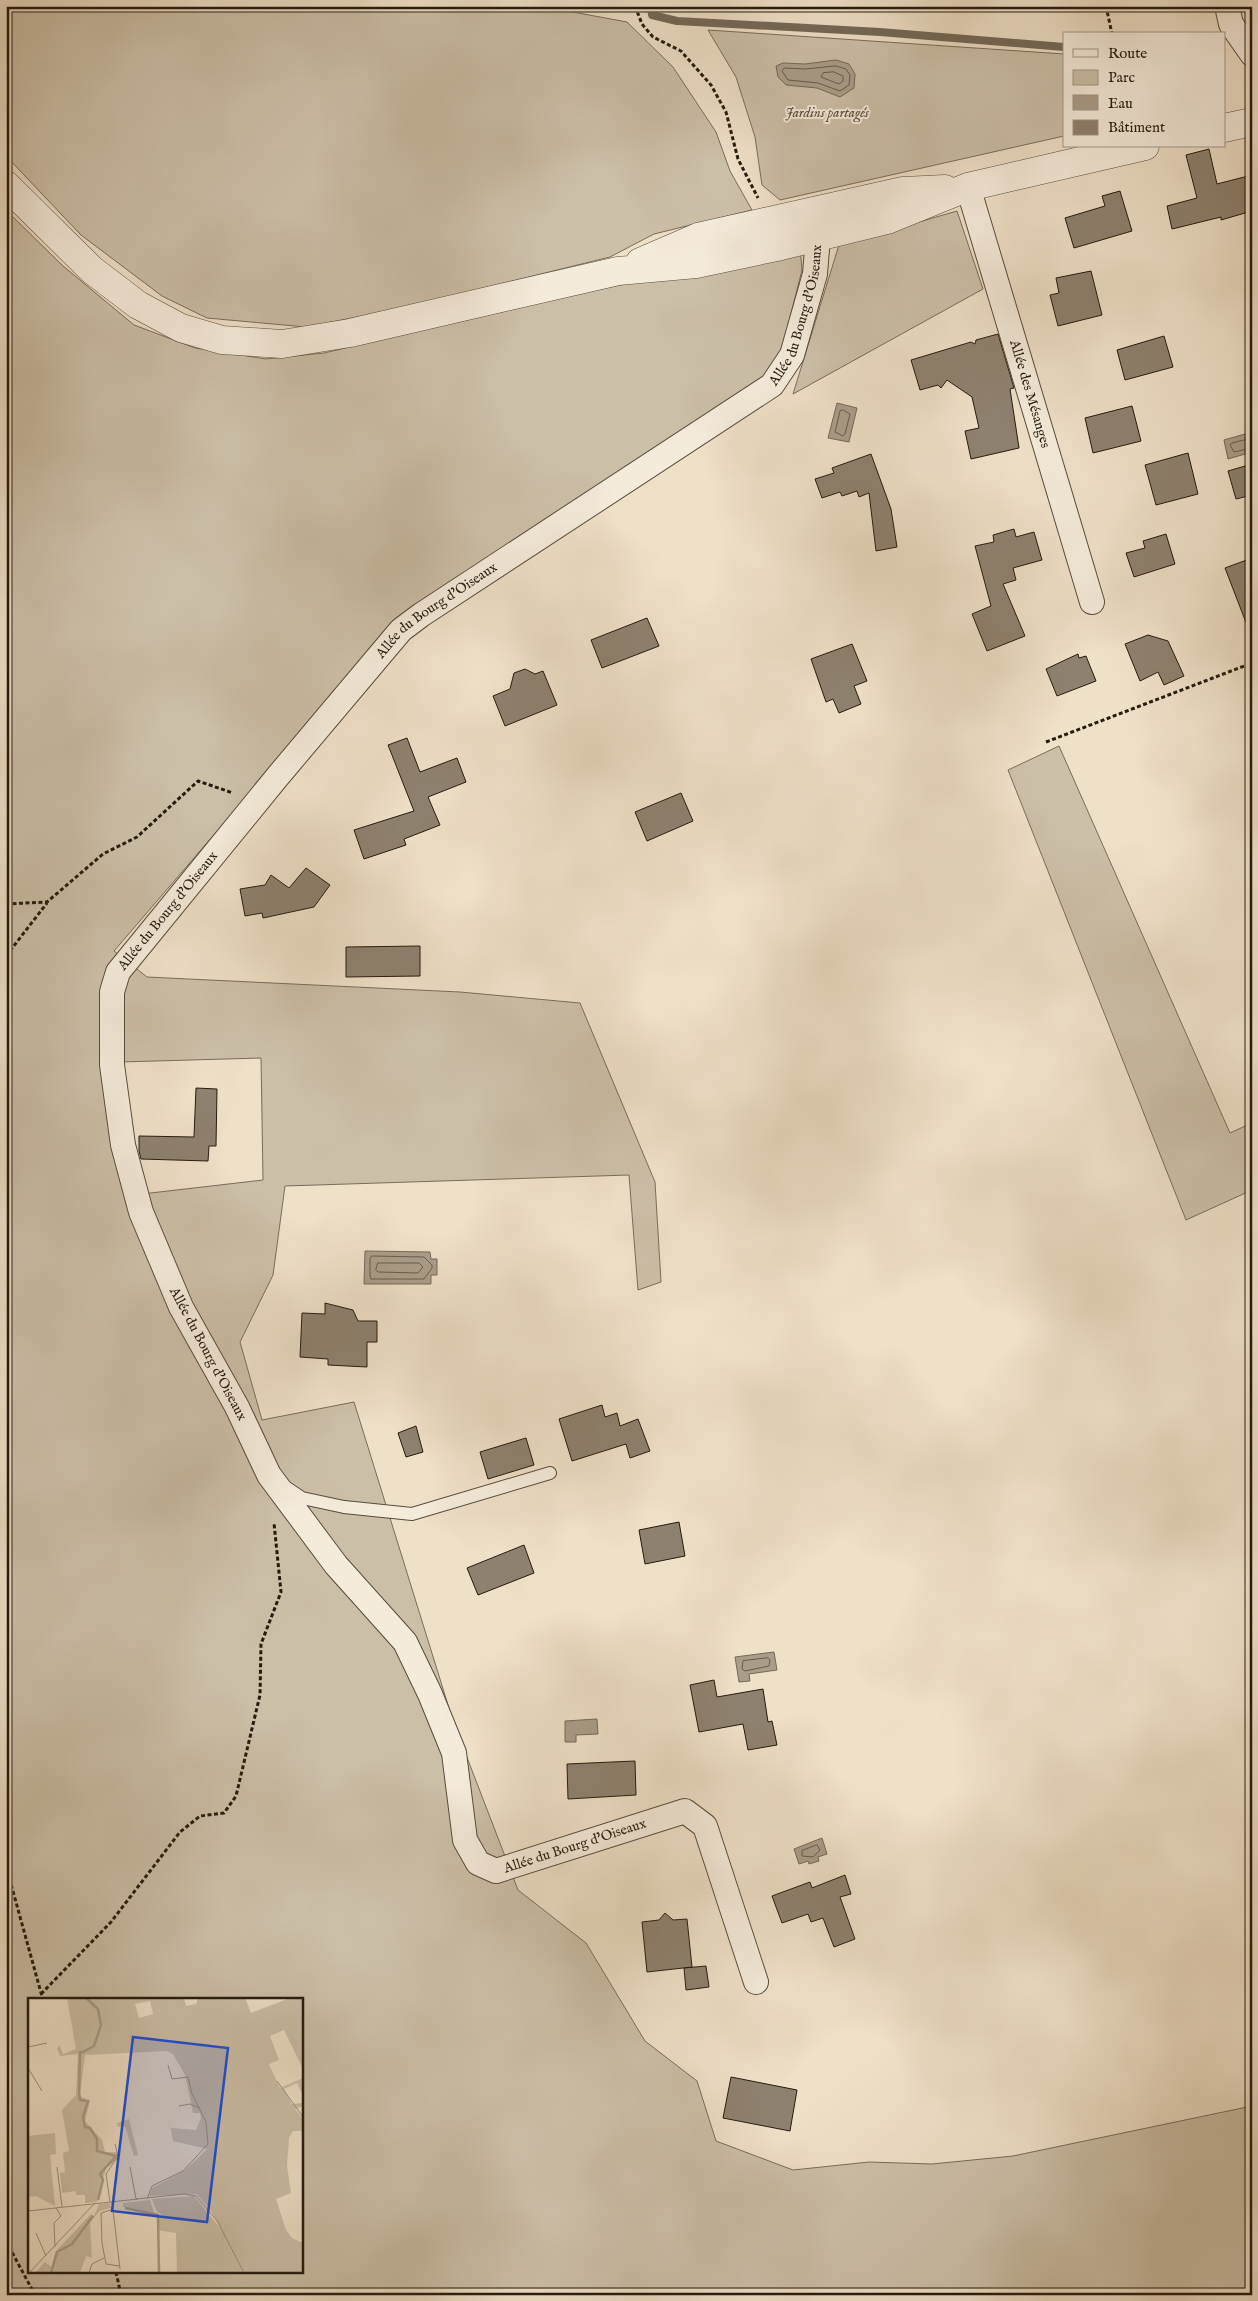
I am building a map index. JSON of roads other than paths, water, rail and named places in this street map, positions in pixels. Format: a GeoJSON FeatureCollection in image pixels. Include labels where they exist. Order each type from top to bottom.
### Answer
{"type":"FeatureCollection","features":[{"type":"Feature","properties":{"kind":"street"},"geometry":{"type":"LineString","coordinates":[[1233,23],[1252,54]]}},
{"type":"Feature","properties":{"kind":"street"},"geometry":{"type":"LineString","coordinates":[[1226,126],[1252,122]]}},
{"type":"Feature","properties":{"kind":"street"},"geometry":{"type":"LineString","coordinates":[[618,271],[698,237],[768,221],[817,223],[887,220],[968,187],[1136,148]]}},
{"type":"Feature","properties":{"kind":"street"},"geometry":{"type":"LineString","coordinates":[[6,185],[92,270],[138,305],[181,328],[222,340],[282,344],[350,332],[618,271],[696,264],[817,223]]}},
{"type":"Feature","properties":{"kind":"street","name":"Allée des Mésanges"},"geometry":{"type":"LineString","coordinates":[[968,187],[1092,602]]}},
{"type":"Feature","properties":{"kind":"street","name":"Allée du Bourg d'Oiseaux"},"geometry":{"type":"LineString","coordinates":[[756,1982],[705,1826],[685,1811],[496,1871],[478,1863],[465,1840],[454,1752],[430,1694],[405,1642],[336,1565],[268,1475],[237,1407],[181,1307],[141,1212],[124,1145],[112,1065],[112,992],[118,972],[265,791],[401,630],[772,385],[792,355],[815,274],[817,223]]}},
{"type":"Feature","properties":{"kind":"lane"},"geometry":{"type":"LineString","coordinates":[[268,1475],[302,1498],[344,1507],[412,1514],[550,1473]]}},
{"type":"Feature","properties":{"kind":"water"},"geometry":{"type":"Polygon","coordinates":[[[836,60],[849,64],[855,74],[854,88],[840,97],[817,88],[786,85],[778,77],[776,66],[783,63],[805,64],[836,60]]]}},
{"type":"Feature","properties":{"kind":"water"},"geometry":{"type":"Polygon","coordinates":[[[837,403],[857,408],[849,442],[828,438],[837,403]]]}},
{"type":"Feature","properties":{"kind":"water"},"geometry":{"type":"Polygon","coordinates":[[[1252,432],[1252,452],[1228,459],[1224,440],[1252,432]]]}},
{"type":"Feature","properties":{"kind":"water"},"geometry":{"type":"Polygon","coordinates":[[[365,1251],[430,1252],[431,1259],[437,1259],[437,1275],[431,1275],[431,1284],[364,1284],[365,1251]]]}},
{"type":"Feature","properties":{"kind":"water"},"geometry":{"type":"Polygon","coordinates":[[[774,1652],[777,1670],[749,1674],[750,1681],[739,1682],[735,1657],[774,1652]]]}},
{"type":"Feature","properties":{"kind":"water"},"geometry":{"type":"Polygon","coordinates":[[[597,1719],[598,1734],[576,1735],[576,1742],[565,1742],[565,1721],[597,1719]]]}},
{"type":"Feature","properties":{"kind":"water"},"geometry":{"type":"Polygon","coordinates":[[[822,1838],[827,1854],[818,1857],[819,1861],[809,1864],[808,1861],[799,1864],[794,1849],[822,1838]]]}},
{"type":"Feature","properties":{"kind":"waterway"},"geometry":{"type":"LineString","coordinates":[[651,6],[652,15],[677,21],[880,32],[1063,47]]}},
{"type":"Feature","properties":{"kind":"park label","name":"Jardins partagés"},"geometry":{"type":"Point","coordinates":[827,113]}}]}
